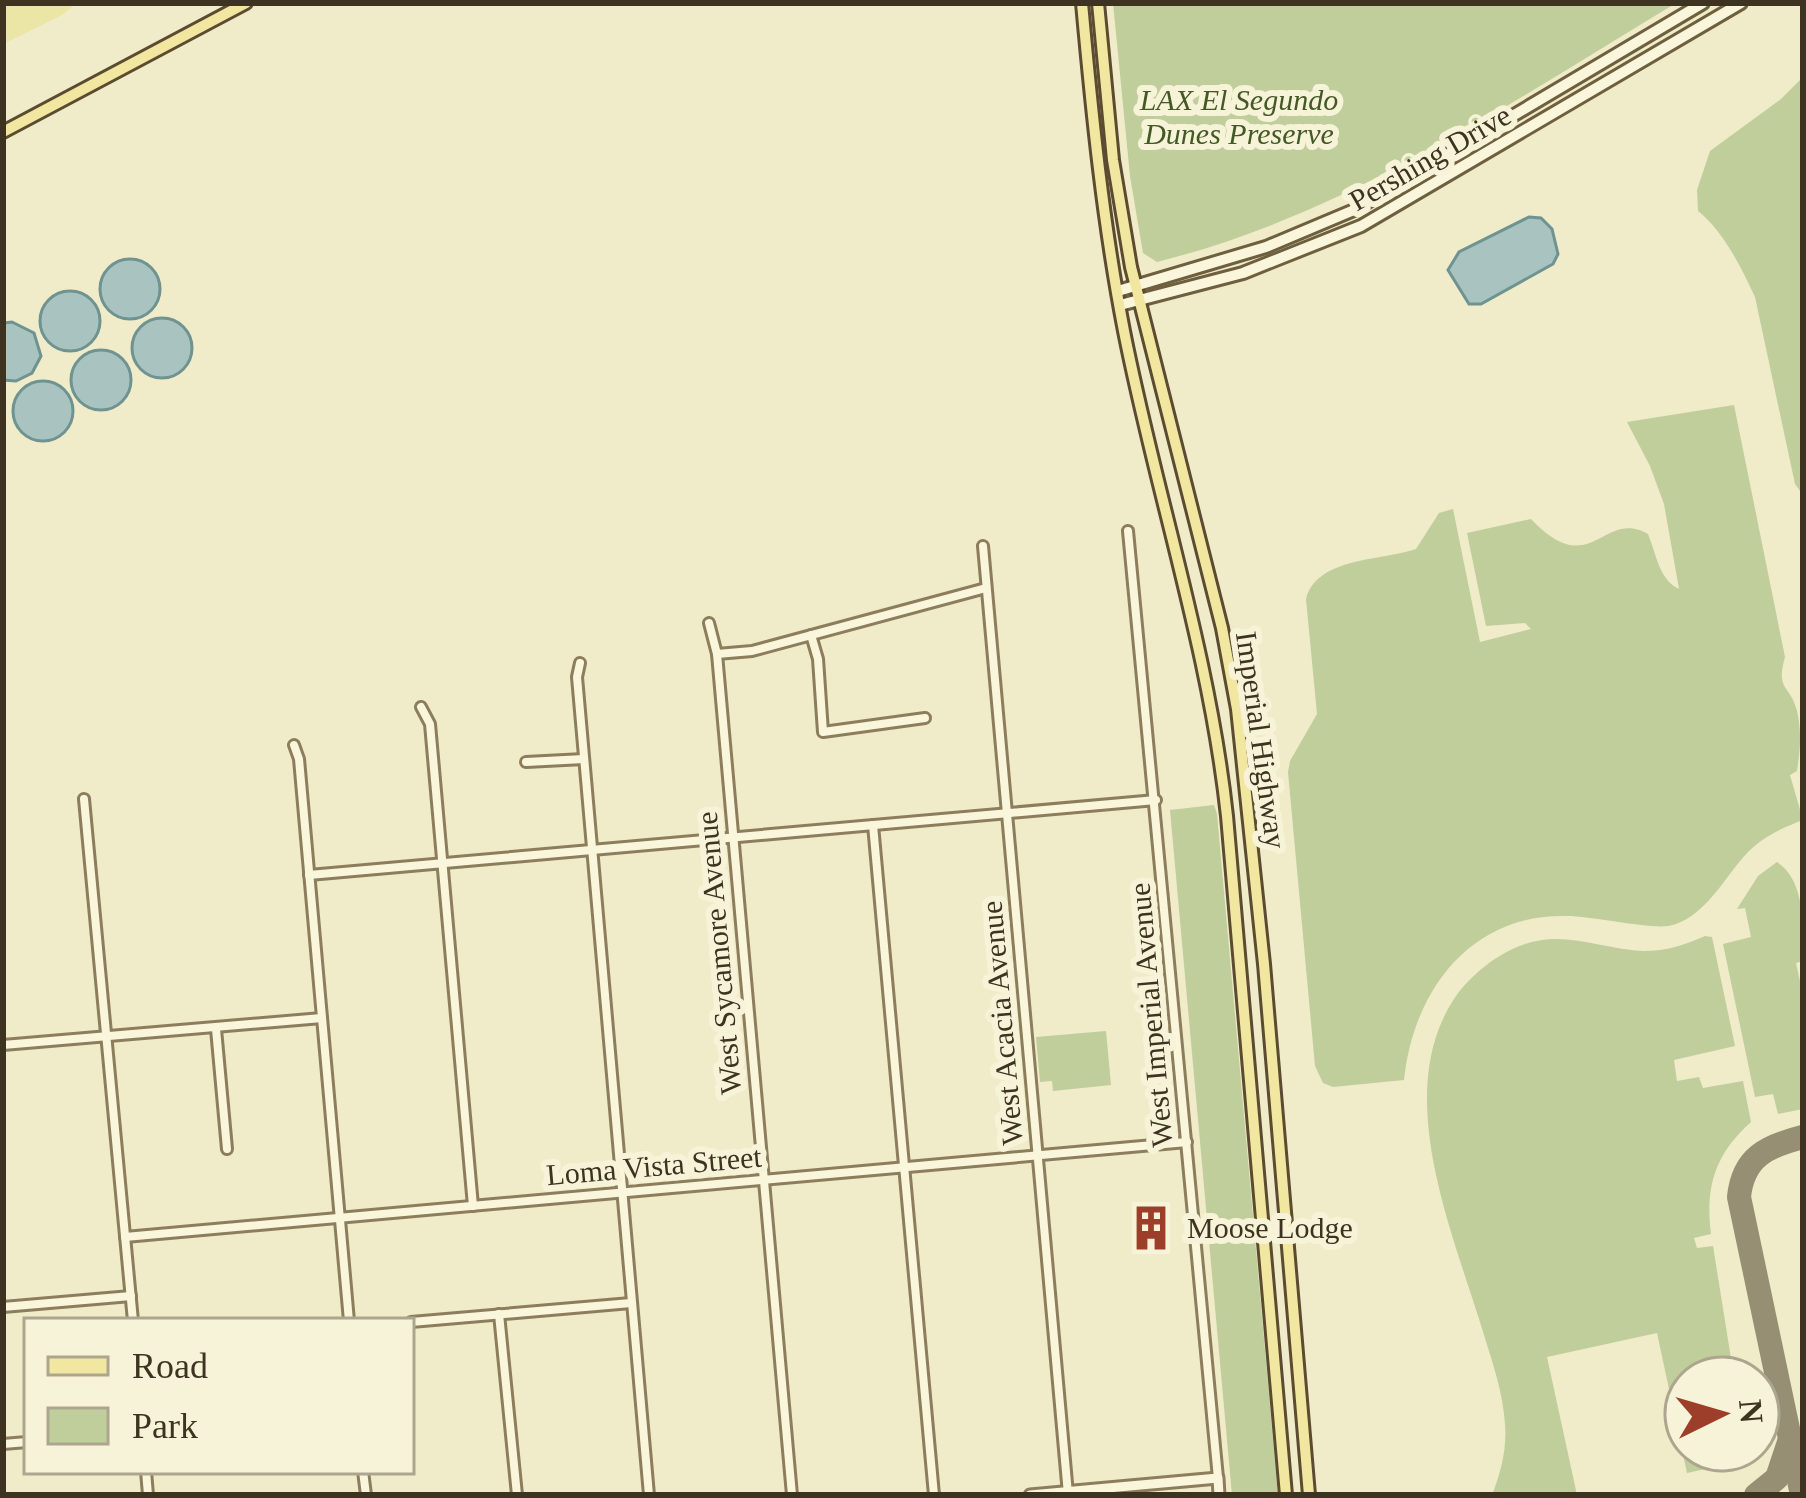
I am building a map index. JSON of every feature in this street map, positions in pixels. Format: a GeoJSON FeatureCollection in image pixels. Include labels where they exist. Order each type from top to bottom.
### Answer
{"type":"FeatureCollection","features":[{"type":"Feature","properties":{"kind":"main road"},"geometry":{"type":"LineString","coordinates":[[3,132],[246,3]]}},
{"type":"Feature","properties":{"kind":"main road","name":"Imperial Highway"},"geometry":{"type":"LineString","coordinates":[[1082,3],[1095,141],[1119,298],[1205,664],[1225,800],[1286,1495]]}},
{"type":"Feature","properties":{"kind":"main road","name":"Imperial Highway"},"geometry":{"type":"LineString","coordinates":[[1098,3],[1115,175],[1135,285],[1222,628],[1243,748],[1309,1495]]}},
{"type":"Feature","properties":{"kind":"main road","name":"Pershing Drive"},"geometry":{"type":"LineString","coordinates":[[1119,298],[1135,285],[1266,247],[1354,210],[1703,3]]}},
{"type":"Feature","properties":{"kind":"main road","name":"Pershing Drive"},"geometry":{"type":"LineString","coordinates":[[1119,298],[1140,300],[1272,263],[1361,226],[1741,3]]}},
{"type":"Feature","properties":{"kind":"main road"},"geometry":{"type":"LineString","coordinates":[[1225,800],[1243,806],[1247,847],[1253,854]]}},
{"type":"Feature","properties":{"kind":"street","name":"West Imperial Avenue"},"geometry":{"type":"LineString","coordinates":[[1128,531],[1219,1495]]}},
{"type":"Feature","properties":{"kind":"street","name":"West Acacia Avenue"},"geometry":{"type":"LineString","coordinates":[[983,546],[1068,1493]]}},
{"type":"Feature","properties":{"kind":"street"},"geometry":{"type":"LineString","coordinates":[[718,654],[752,651],[986,588]]}},
{"type":"Feature","properties":{"kind":"street","name":"West Sycamore Avenue"},"geometry":{"type":"LineString","coordinates":[[709,622],[718,654],[792,1495]]}},
{"type":"Feature","properties":{"kind":"street"},"geometry":{"type":"LineString","coordinates":[[812,635],[824,732],[925,718]]}},
{"type":"Feature","properties":{"kind":"street"},"geometry":{"type":"LineString","coordinates":[[580,663],[591,850],[649,1495]]}},
{"type":"Feature","properties":{"kind":"street"},"geometry":{"type":"LineString","coordinates":[[421,707],[430,724],[472,1206]]}},
{"type":"Feature","properties":{"kind":"street"},"geometry":{"type":"LineString","coordinates":[[294,745],[299,759],[349,1318]]}},
{"type":"Feature","properties":{"kind":"street"},"geometry":{"type":"LineString","coordinates":[[526,762],[584,759]]}},
{"type":"Feature","properties":{"kind":"street"},"geometry":{"type":"LineString","coordinates":[[84,799],[133,1318]]}},
{"type":"Feature","properties":{"kind":"street"},"geometry":{"type":"LineString","coordinates":[[309,875],[1156,800]]}},
{"type":"Feature","properties":{"kind":"street"},"geometry":{"type":"LineString","coordinates":[[874,825],[934,1495]]}},
{"type":"Feature","properties":{"kind":"street"},"geometry":{"type":"LineString","coordinates":[[3,1046],[322,1018]]}},
{"type":"Feature","properties":{"kind":"street"},"geometry":{"type":"LineString","coordinates":[[216,1029],[227,1150]]}},
{"type":"Feature","properties":{"kind":"street","name":"Loma Vista Street"},"geometry":{"type":"LineString","coordinates":[[125,1237],[1187,1142]]}},
{"type":"Feature","properties":{"kind":"street"},"geometry":{"type":"LineString","coordinates":[[3,1307],[131,1296]]}},
{"type":"Feature","properties":{"kind":"street"},"geometry":{"type":"LineString","coordinates":[[414,1322],[631,1303]]}},
{"type":"Feature","properties":{"kind":"street"},"geometry":{"type":"LineString","coordinates":[[499,1314],[518,1495]]}},
{"type":"Feature","properties":{"kind":"street"},"geometry":{"type":"LineString","coordinates":[[1030,1495],[1218,1478]]}},
{"type":"Feature","properties":{"kind":"green space","name":"LAX El Segundo Dunes Preserve"},"geometry":{"type":"Polygon","coordinates":[[[1113,3],[1676,3],[1489,117],[1361,186],[1227,241],[1157,262],[1143,253],[1130,176],[1113,3]]]}},
{"type":"Feature","properties":{"kind":"green space"},"geometry":{"type":"Polygon","coordinates":[[[1803,77],[1803,495],[1795,484],[1755,297],[1724,240],[1698,211],[1697,190],[1710,151],[1803,77]]]}},
{"type":"Feature","properties":{"kind":"green space"},"geometry":{"type":"Polygon","coordinates":[[[1734,405],[1785,657],[1783,682],[1799,719],[1797,771],[1790,775],[1803,820],[1754,846],[1713,896],[1681,922],[1659,926],[1567,916],[1502,928],[1453,963],[1434,988],[1420,1016],[1404,1080],[1333,1087],[1323,1083],[1315,1066],[1288,772],[1317,714],[1306,599],[1312,585],[1336,568],[1416,549],[1439,513],[1453,509],[1480,642],[1531,629],[1525,623],[1486,626],[1467,533],[1531,519],[1552,537],[1583,545],[1632,529],[1648,534],[1663,573],[1679,589],[1664,504],[1627,422],[1734,405]]]}},
{"type":"Feature","properties":{"kind":"green space"},"geometry":{"type":"Polygon","coordinates":[[[1214,805],[1278,1495],[1232,1495],[1170,810],[1214,805]]]}},
{"type":"Feature","properties":{"kind":"green space"},"geometry":{"type":"Polygon","coordinates":[[[1777,862],[1798,893],[1803,948],[1803,961],[1796,963],[1803,995],[1803,1109],[1778,1114],[1773,1094],[1755,1097],[1723,944],[1751,937],[1745,908],[1737,909],[1758,876],[1777,862]]]}},
{"type":"Feature","properties":{"kind":"green space"},"geometry":{"type":"Polygon","coordinates":[[[1712,937],[1735,1046],[1674,1060],[1677,1081],[1699,1077],[1703,1088],[1743,1081],[1751,1122],[1729,1146],[1715,1172],[1711,1234],[1694,1238],[1697,1248],[1713,1246],[1730,1354],[1662,1356],[1657,1333],[1547,1357],[1577,1495],[1492,1495],[1504,1451],[1504,1412],[1434,1166],[1428,1078],[1436,1037],[1468,982],[1495,959],[1525,944],[1555,939],[1629,950],[1675,947],[1712,937]]]}},
{"type":"Feature","properties":{"kind":"green space"},"geometry":{"type":"Polygon","coordinates":[[[1106,1031],[1111,1085],[1053,1091],[1052,1081],[1040,1082],[1036,1037],[1106,1031]]]}},
{"type":"Feature","properties":{"kind":"sand"},"geometry":{"type":"Polygon","coordinates":[[[3,3],[76,3],[62,15],[3,44],[3,3]]]}},
{"type":"Feature","properties":{"kind":"water"},"geometry":{"type":"Polygon","coordinates":[[[1529,217],[1541,218],[1552,229],[1558,254],[1553,264],[1481,304],[1469,304],[1448,270],[1459,252],[1529,217]]]}},
{"type":"Feature","properties":{"kind":"water"},"geometry":{"type":"Polygon","coordinates":[[[130,259],[151,268],[160,289],[151,310],[130,319],[109,310],[100,289],[109,268],[130,259]]]}},
{"type":"Feature","properties":{"kind":"water"},"geometry":{"type":"Polygon","coordinates":[[[70,291],[91,300],[100,321],[91,342],[70,351],[49,342],[40,321],[49,300],[70,291]]]}},
{"type":"Feature","properties":{"kind":"water"},"geometry":{"type":"Polygon","coordinates":[[[162,318],[183,327],[192,348],[183,369],[162,378],[141,369],[132,348],[141,327],[162,318]]]}},
{"type":"Feature","properties":{"kind":"water"},"geometry":{"type":"Polygon","coordinates":[[[12,322],[34,333],[41,356],[32,373],[16,381],[3,380],[3,323],[12,322]]]}},
{"type":"Feature","properties":{"kind":"water"},"geometry":{"type":"Polygon","coordinates":[[[101,350],[122,359],[131,380],[122,401],[101,410],[80,401],[71,380],[80,359],[101,350]]]}},
{"type":"Feature","properties":{"kind":"water"},"geometry":{"type":"Polygon","coordinates":[[[43,381],[64,390],[73,411],[64,432],[43,441],[22,432],[13,411],[22,390],[43,381]]]}},
{"type":"Feature","properties":{"kind":"taxiway"},"geometry":{"type":"LineString","coordinates":[[1802,1495],[1739,1197],[1746,1172],[1759,1155],[1803,1137]]}},
{"type":"Feature","properties":{"kind":"taxiway"},"geometry":{"type":"LineString","coordinates":[[1756,1495],[1777,1478],[1789,1442]]}},
{"type":"Feature","properties":{"kind":"place","name":"Moose Lodge"},"geometry":{"type":"Point","coordinates":[1151,1228]}}]}
